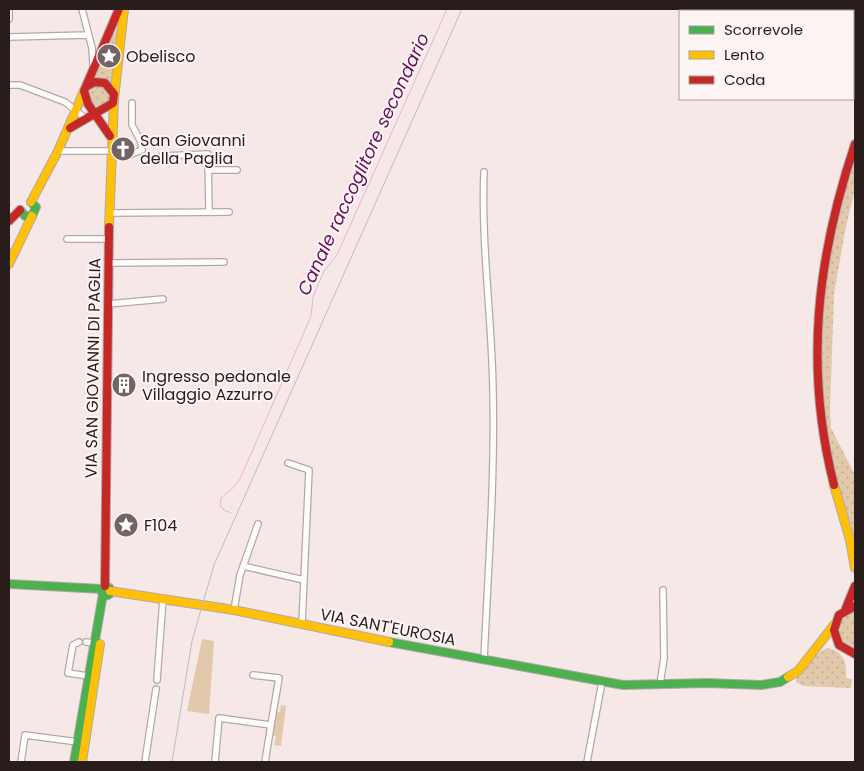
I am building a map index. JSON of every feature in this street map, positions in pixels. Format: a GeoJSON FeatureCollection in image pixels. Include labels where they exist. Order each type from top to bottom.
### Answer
{"type":"FeatureCollection","features":[{"type":"Feature","properties":{"kind":"street"},"geometry":{"type":"LineString","coordinates":[[9,9],[9,18]]}},
{"type":"Feature","properties":{"kind":"street"},"geometry":{"type":"LineString","coordinates":[[82,9],[88,35],[96,52]]}},
{"type":"Feature","properties":{"kind":"street"},"geometry":{"type":"LineString","coordinates":[[107,36],[119,9]]}},
{"type":"Feature","properties":{"kind":"street","name":"VIA SAN GIOVANNI DI PAGLIA"},"geometry":{"type":"LineString","coordinates":[[105,591],[111,151],[114,99],[124,9]]}},
{"type":"Feature","properties":{"kind":"street"},"geometry":{"type":"LineString","coordinates":[[31,202],[58,151],[94,70],[96,52],[115,28],[119,30],[121,35]]}},
{"type":"Feature","properties":{"kind":"street"},"geometry":{"type":"LineString","coordinates":[[9,37],[88,35]]}},
{"type":"Feature","properties":{"kind":"street"},"geometry":{"type":"LineString","coordinates":[[65,136],[74,123],[111,106],[114,99],[112,90],[105,82],[95,82],[86,88]]}},
{"type":"Feature","properties":{"kind":"street"},"geometry":{"type":"LineString","coordinates":[[9,85],[20,85],[65,102],[86,118],[105,126]]}},
{"type":"Feature","properties":{"kind":"street"},"geometry":{"type":"LineString","coordinates":[[86,88],[87,102],[105,126],[112,141]]}},
{"type":"Feature","properties":{"kind":"street"},"geometry":{"type":"LineString","coordinates":[[58,151],[111,151],[129,155],[142,150],[141,142],[132,125],[132,103]]}},
{"type":"Feature","properties":{"kind":"street"},"geometry":{"type":"LineString","coordinates":[[855,144],[834,204],[826,236],[816,315],[818,392],[828,459],[849,536],[855,568]]}},
{"type":"Feature","properties":{"kind":"street"},"geometry":{"type":"LineString","coordinates":[[162,156],[208,154],[209,212]]}},
{"type":"Feature","properties":{"kind":"street"},"geometry":{"type":"LineString","coordinates":[[208,170],[237,170]]}},
{"type":"Feature","properties":{"kind":"street"},"geometry":{"type":"LineString","coordinates":[[484,172],[483,244],[488,283],[493,392],[484,660]]}},
{"type":"Feature","properties":{"kind":"street"},"geometry":{"type":"LineString","coordinates":[[9,264],[21,236],[26,214],[24,203],[31,202]]}},
{"type":"Feature","properties":{"kind":"street"},"geometry":{"type":"LineString","coordinates":[[9,221],[36,210],[31,202]]}},
{"type":"Feature","properties":{"kind":"street"},"geometry":{"type":"LineString","coordinates":[[109,213],[229,212]]}},
{"type":"Feature","properties":{"kind":"street"},"geometry":{"type":"LineString","coordinates":[[67,239],[109,239]]}},
{"type":"Feature","properties":{"kind":"street"},"geometry":{"type":"LineString","coordinates":[[109,263],[224,262]]}},
{"type":"Feature","properties":{"kind":"street"},"geometry":{"type":"LineString","coordinates":[[108,304],[163,299]]}},
{"type":"Feature","properties":{"kind":"street"},"geometry":{"type":"LineString","coordinates":[[288,463],[307,467],[309,470],[302,623]]}},
{"type":"Feature","properties":{"kind":"street"},"geometry":{"type":"LineString","coordinates":[[234,610],[243,566],[258,524]]}},
{"type":"Feature","properties":{"kind":"street"},"geometry":{"type":"LineString","coordinates":[[243,566],[304,580]]}},
{"type":"Feature","properties":{"kind":"street","name":"VIA SANT'EUROSIA"},"geometry":{"type":"LineString","coordinates":[[9,584],[105,591],[234,610],[484,660],[623,685],[770,685],[792,676],[817,649],[834,625],[836,618],[846,608],[855,586]]}},
{"type":"Feature","properties":{"kind":"street"},"geometry":{"type":"LineString","coordinates":[[660,684],[664,658],[663,590]]}},
{"type":"Feature","properties":{"kind":"street"},"geometry":{"type":"LineString","coordinates":[[74,762],[88,676],[86,642],[105,591]]}},
{"type":"Feature","properties":{"kind":"street"},"geometry":{"type":"LineString","coordinates":[[82,762],[105,591]]}},
{"type":"Feature","properties":{"kind":"street"},"geometry":{"type":"LineString","coordinates":[[157,680],[163,599]]}},
{"type":"Feature","properties":{"kind":"street"},"geometry":{"type":"LineString","coordinates":[[846,608],[855,606]]}},
{"type":"Feature","properties":{"kind":"street"},"geometry":{"type":"LineString","coordinates":[[834,625],[833,632],[839,645],[848,652],[855,654]]}},
{"type":"Feature","properties":{"kind":"street"},"geometry":{"type":"LineString","coordinates":[[86,642],[73,645],[68,673],[88,676]]}},
{"type":"Feature","properties":{"kind":"street"},"geometry":{"type":"LineString","coordinates":[[817,649],[825,646],[839,645]]}},
{"type":"Feature","properties":{"kind":"street"},"geometry":{"type":"LineString","coordinates":[[253,675],[279,678],[265,762]]}},
{"type":"Feature","properties":{"kind":"street"},"geometry":{"type":"LineString","coordinates":[[587,762],[602,682]]}},
{"type":"Feature","properties":{"kind":"street"},"geometry":{"type":"LineString","coordinates":[[146,762],[156,689]]}},
{"type":"Feature","properties":{"kind":"street"},"geometry":{"type":"LineString","coordinates":[[215,762],[219,718],[271,725]]}},
{"type":"Feature","properties":{"kind":"street"},"geometry":{"type":"LineString","coordinates":[[21,762],[25,734],[78,742]]}},
{"type":"Feature","properties":{"kind":"shaded area"},"geometry":{"type":"Polygon","coordinates":[[[117,32],[112,82],[96,78],[95,75],[114,33],[117,32]]]}},
{"type":"Feature","properties":{"kind":"shaded area"},"geometry":{"type":"Polygon","coordinates":[[[99,85],[107,88],[110,96],[107,104],[99,107],[91,104],[88,96],[91,88],[99,85]]]}},
{"type":"Feature","properties":{"kind":"shaded area"},"geometry":{"type":"Polygon","coordinates":[[[855,149],[855,189],[845,231],[834,294],[830,410],[831,428],[855,475],[855,556],[834,474],[819,389],[819,309],[830,231],[855,149]]]}},
{"type":"Feature","properties":{"kind":"shaded area"},"geometry":{"type":"Polygon","coordinates":[[[855,611],[854,650],[842,642],[839,634],[839,624],[841,619],[855,611]]]}},
{"type":"Feature","properties":{"kind":"shaded area"},"geometry":{"type":"Polygon","coordinates":[[[202,639],[214,641],[209,714],[187,711],[202,639]]]}},
{"type":"Feature","properties":{"kind":"shaded area"},"geometry":{"type":"Polygon","coordinates":[[[828,648],[841,655],[845,663],[846,678],[852,679],[851,688],[803,686],[796,682],[799,673],[808,662],[828,648]]]}},
{"type":"Feature","properties":{"kind":"shaded area"},"geometry":{"type":"Polygon","coordinates":[[[281,705],[286,706],[281,746],[274,745],[276,736],[273,735],[276,712],[280,712],[281,705]]]}},
{"type":"Feature","properties":{"kind":"waterway","name":"Canale raccoglitore secondario"},"geometry":{"type":"LineString","coordinates":[[231,513],[220,506],[221,498],[240,479],[311,316],[313,297],[324,271],[337,255],[447,9]]}},
{"type":"Feature","properties":{"kind":"railway"},"geometry":{"type":"LineString","coordinates":[[172,762],[192,641],[214,565],[462,9]]}},
{"type":"Feature","properties":{"kind":"traffic: fast"},"geometry":{"type":"LineString","coordinates":[[20,210],[25,216],[32,216],[36,207],[31,202]]}},
{"type":"Feature","properties":{"kind":"traffic: fast"},"geometry":{"type":"LineString","coordinates":[[9,584],[102,589]]}},
{"type":"Feature","properties":{"kind":"traffic: fast"},"geometry":{"type":"LineString","coordinates":[[106,586],[111,591],[106,596],[101,591],[106,586]]}},
{"type":"Feature","properties":{"kind":"traffic: fast"},"geometry":{"type":"LineString","coordinates":[[74,762],[103,594]]}},
{"type":"Feature","properties":{"kind":"traffic: fast"},"geometry":{"type":"LineString","coordinates":[[389,642],[623,685],[707,683],[761,685],[780,682],[788,677]]}},
{"type":"Feature","properties":{"kind":"traffic: slow"},"geometry":{"type":"LineString","coordinates":[[109,227],[114,99],[124,9]]}},
{"type":"Feature","properties":{"kind":"traffic: slow"},"geometry":{"type":"LineString","coordinates":[[31,202],[58,151],[84,91]]}},
{"type":"Feature","properties":{"kind":"traffic: slow"},"geometry":{"type":"LineString","coordinates":[[9,264],[32,216]]}},
{"type":"Feature","properties":{"kind":"traffic: slow"},"geometry":{"type":"LineString","coordinates":[[834,485],[850,540],[855,568]]}},
{"type":"Feature","properties":{"kind":"traffic: slow"},"geometry":{"type":"LineString","coordinates":[[110,591],[234,610],[389,642]]}},
{"type":"Feature","properties":{"kind":"traffic: slow"},"geometry":{"type":"LineString","coordinates":[[788,677],[798,671],[834,625]]}},
{"type":"Feature","properties":{"kind":"traffic: slow"},"geometry":{"type":"LineString","coordinates":[[82,762],[100,644]]}},
{"type":"Feature","properties":{"kind":"traffic: jam"},"geometry":{"type":"LineString","coordinates":[[110,136],[88,104],[84,91],[119,9]]}},
{"type":"Feature","properties":{"kind":"traffic: jam"},"geometry":{"type":"LineString","coordinates":[[70,128],[113,103],[114,94],[105,83],[95,82],[87,86]]}},
{"type":"Feature","properties":{"kind":"traffic: jam"},"geometry":{"type":"LineString","coordinates":[[834,485],[819,398],[817,355],[819,313],[831,229],[855,144]]}},
{"type":"Feature","properties":{"kind":"traffic: jam"},"geometry":{"type":"LineString","coordinates":[[9,221],[20,210]]}},
{"type":"Feature","properties":{"kind":"traffic: jam"},"geometry":{"type":"LineString","coordinates":[[105,586],[109,227]]}},
{"type":"Feature","properties":{"kind":"traffic: jam"},"geometry":{"type":"LineString","coordinates":[[846,608],[855,586]]}},
{"type":"Feature","properties":{"kind":"traffic: jam"},"geometry":{"type":"LineString","coordinates":[[855,606],[839,615],[834,630],[839,645],[855,654]]}},
{"type":"Feature","properties":{"kind":"place","name":"Obelisco"},"geometry":{"type":"Point","coordinates":[109,56]}},
{"type":"Feature","properties":{"kind":"place","name":"San Giovanni della Paglia"},"geometry":{"type":"Point","coordinates":[123,149]}},
{"type":"Feature","properties":{"kind":"place","name":"Ingresso pedonale Villaggio Azzurro"},"geometry":{"type":"Point","coordinates":[124,385]}},
{"type":"Feature","properties":{"kind":"place","name":"F104"},"geometry":{"type":"Point","coordinates":[126,525]}}]}
